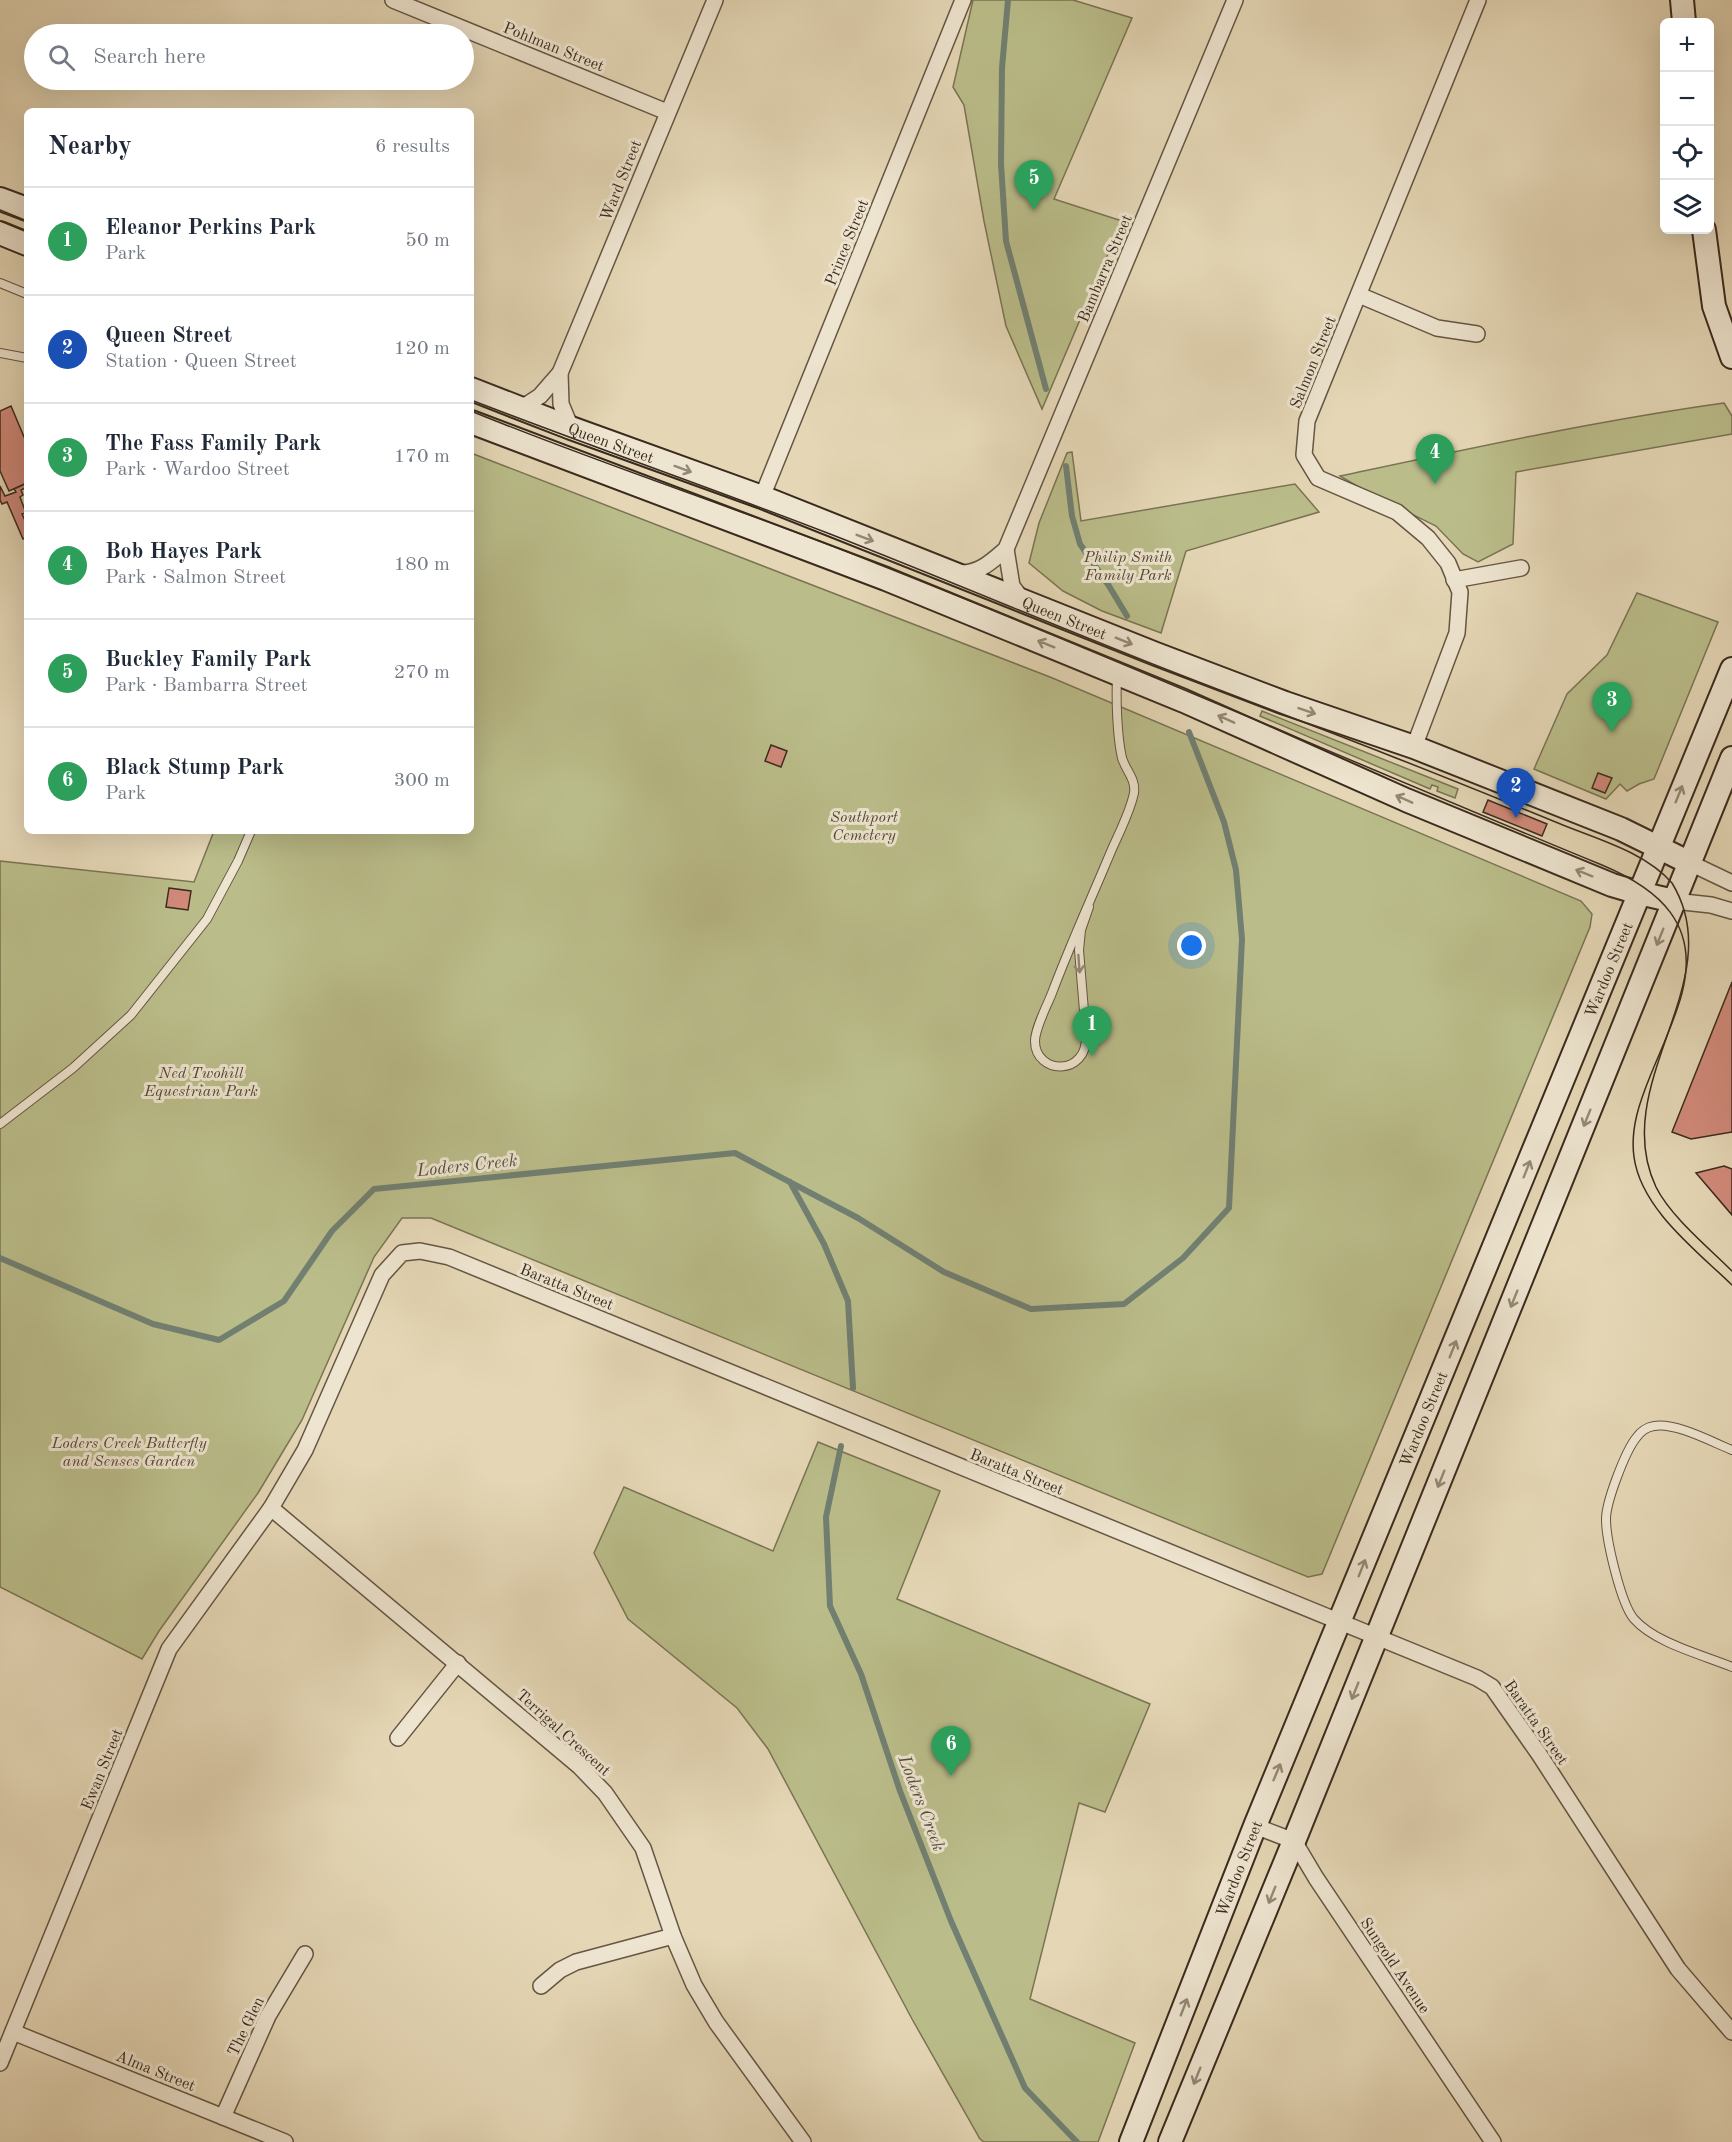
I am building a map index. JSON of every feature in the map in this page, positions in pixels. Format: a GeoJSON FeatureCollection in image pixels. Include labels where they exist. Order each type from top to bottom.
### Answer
{"type":"FeatureCollection","features":[{"type":"Feature","properties":{"kind":"main road"},"geometry":{"type":"LineString","coordinates":[[1682,0],[1684,18]]}},
{"type":"Feature","properties":{"kind":"main road"},"geometry":{"type":"LineString","coordinates":[[0,199],[24,208]]}},
{"type":"Feature","properties":{"kind":"main road"},"geometry":{"type":"LineString","coordinates":[[0,233],[24,243]]}},
{"type":"Feature","properties":{"kind":"main road"},"geometry":{"type":"LineString","coordinates":[[1705,234],[1714,306],[1732,357]]}},
{"type":"Feature","properties":{"kind":"main road","name":"Queen Street"},"geometry":{"type":"LineString","coordinates":[[474,390],[762,497],[1285,704],[1414,747],[1614,826],[1690,863]]}},
{"type":"Feature","properties":{"kind":"main road","name":"Queen Street"},"geometry":{"type":"LineString","coordinates":[[474,423],[876,575],[1249,729],[1406,800],[1597,878],[1639,893],[1674,901]]}},
{"type":"Feature","properties":{"kind":"main road","name":"Wardoo Street"},"geometry":{"type":"LineString","coordinates":[[1131,2142],[1255,1826],[1732,669]]}},
{"type":"Feature","properties":{"kind":"main road"},"geometry":{"type":"LineString","coordinates":[[1170,2142],[1732,758]]}},
{"type":"Feature","properties":{"kind":"street","name":"Pohlman Street"},"geometry":{"type":"LineString","coordinates":[[393,0],[452,24]]}},
{"type":"Feature","properties":{"kind":"street","name":"Ward Street"},"geometry":{"type":"LineString","coordinates":[[520,408],[540,396],[560,373],[715,0]]}},
{"type":"Feature","properties":{"kind":"street","name":"Prince Street"},"geometry":{"type":"LineString","coordinates":[[762,497],[963,0]]}},
{"type":"Feature","properties":{"kind":"street","name":"Bambarra Street"},"geometry":{"type":"LineString","coordinates":[[1006,549],[1235,0]]}},
{"type":"Feature","properties":{"kind":"street","name":"Salmon Street"},"geometry":{"type":"LineString","coordinates":[[1414,747],[1457,633],[1460,592],[1448,563],[1428,538],[1397,512],[1317,478],[1304,455],[1307,421],[1478,0]]}},
{"type":"Feature","properties":{"kind":"street","name":"Pohlman Street"},"geometry":{"type":"LineString","coordinates":[[474,33],[668,112]]}},
{"type":"Feature","properties":{"kind":"street"},"geometry":{"type":"LineString","coordinates":[[1359,295],[1437,328],[1478,334]]}},
{"type":"Feature","properties":{"kind":"street","name":"Ward Street"},"geometry":{"type":"LineString","coordinates":[[560,373],[561,404],[571,428]]}},
{"type":"Feature","properties":{"kind":"street"},"geometry":{"type":"LineString","coordinates":[[956,573],[978,570],[1006,549],[1012,586],[1023,600]]}},
{"type":"Feature","properties":{"kind":"street"},"geometry":{"type":"LineString","coordinates":[[1454,580],[1521,568]]}},
{"type":"Feature","properties":{"kind":"street"},"geometry":{"type":"LineString","coordinates":[[1690,863],[1732,883]]}},
{"type":"Feature","properties":{"kind":"street"},"geometry":{"type":"LineString","coordinates":[[1674,901],[1711,905],[1732,911]]}},
{"type":"Feature","properties":{"kind":"street","name":"Baratta Street"},"geometry":{"type":"LineString","coordinates":[[271,1508],[306,1448],[382,1275],[402,1252],[420,1251],[448,1257],[1478,1678],[1492,1687],[1539,1754],[1678,1969],[1732,2032]]}},
{"type":"Feature","properties":{"kind":"street","name":"Terrigal Crescent"},"geometry":{"type":"LineString","coordinates":[[271,1508],[579,1766],[605,1794],[643,1848],[673,1936],[694,1985],[716,2022],[803,2142]]}},
{"type":"Feature","properties":{"kind":"street","name":"Ewan Street"},"geometry":{"type":"LineString","coordinates":[[0,2063],[169,1649],[271,1508]]}},
{"type":"Feature","properties":{"kind":"street"},"geometry":{"type":"LineString","coordinates":[[398,1738],[458,1663]]}},
{"type":"Feature","properties":{"kind":"street"},"geometry":{"type":"LineString","coordinates":[[1255,1826],[1294,1841]]}},
{"type":"Feature","properties":{"kind":"street","name":"Sungold Avenue"},"geometry":{"type":"LineString","coordinates":[[1294,1841],[1316,1878],[1494,2142]]}},
{"type":"Feature","properties":{"kind":"street"},"geometry":{"type":"LineString","coordinates":[[541,1986],[560,1970],[576,1962],[673,1936]]}},
{"type":"Feature","properties":{"kind":"street","name":"The Glen"},"geometry":{"type":"LineString","coordinates":[[223,2117],[268,2016],[305,1954]]}},
{"type":"Feature","properties":{"kind":"street","name":"Alma Street"},"geometry":{"type":"LineString","coordinates":[[13,2032],[285,2142]]}},
{"type":"Feature","properties":{"kind":"lane"},"geometry":{"type":"LineString","coordinates":[[0,283],[24,293]]}},
{"type":"Feature","properties":{"kind":"lane"},"geometry":{"type":"LineString","coordinates":[[0,352],[24,357]]}},
{"type":"Feature","properties":{"kind":"lane","name":"Wardoo Street"},"geometry":{"type":"LineString","coordinates":[[1719,698],[1732,656]]}},
{"type":"Feature","properties":{"kind":"lane"},"geometry":{"type":"LineString","coordinates":[[1089,907],[1059,975],[1035,1038],[1040,1056],[1047,1063],[1056,1066],[1068,1067],[1075,1064],[1082,1056],[1085,1047],[1079,950],[1081,930],[1135,790],[1133,778],[1122,758],[1116,692],[1117,673]]}},
{"type":"Feature","properties":{"kind":"lane"},"geometry":{"type":"LineString","coordinates":[[0,1124],[73,1068],[130,1015],[207,919],[250,834]]}},
{"type":"Feature","properties":{"kind":"lane"},"geometry":{"type":"LineString","coordinates":[[1732,1450],[1668,1426],[1655,1425],[1645,1429],[1636,1437],[1625,1458],[1610,1500],[1606,1520],[1619,1586],[1624,1603],[1633,1618],[1651,1633],[1732,1667]]}},
{"type":"Feature","properties":{"kind":"green space"},"geometry":{"type":"Polygon","coordinates":[[[973,0],[1073,0],[1132,18],[1054,199],[1122,221],[1042,409],[1006,326],[984,221],[964,105],[953,87],[973,0]]]}},
{"type":"Feature","properties":{"kind":"green space"},"geometry":{"type":"Polygon","coordinates":[[[1724,403],[1732,416],[1732,434],[1516,472],[1513,544],[1478,562],[1463,554],[1436,526],[1340,476],[1579,427],[1724,403]]]}},
{"type":"Feature","properties":{"kind":"green space","name":"Philip Smith Family Park"},"geometry":{"type":"Polygon","coordinates":[[[1072,452],[1081,521],[1295,484],[1319,512],[1186,551],[1161,633],[1102,611],[1063,591],[1029,563],[1039,523],[1067,453],[1072,452]]]}},
{"type":"Feature","properties":{"kind":"green space"},"geometry":{"type":"Polygon","coordinates":[[[474,454],[1050,677],[1581,901],[1592,914],[1590,927],[1322,1574],[1308,1577],[431,1218],[402,1218],[374,1257],[302,1420],[258,1493],[159,1631],[142,1659],[0,1587],[0,861],[194,882],[213,834],[474,834],[474,454]]]}},
{"type":"Feature","properties":{"kind":"green space"},"geometry":{"type":"Polygon","coordinates":[[[1637,593],[1718,622],[1654,779],[1627,791],[1620,784],[1606,799],[1534,769],[1567,694],[1607,655],[1637,593]]]}},
{"type":"Feature","properties":{"kind":"green space"},"geometry":{"type":"Polygon","coordinates":[[[1262,711],[1458,789],[1455,798],[1437,791],[1438,787],[1432,785],[1430,789],[1260,716],[1262,711]]]}},
{"type":"Feature","properties":{"kind":"green space"},"geometry":{"type":"Polygon","coordinates":[[[818,1442],[940,1491],[897,1599],[1150,1704],[1105,1812],[1079,1803],[1030,1999],[1135,2043],[1098,2142],[984,2142],[980,2139],[912,2019],[768,1749],[737,1708],[628,1619],[594,1553],[624,1487],[773,1551],[818,1442]]]}},
{"type":"Feature","properties":{"kind":"building"},"geometry":{"type":"Polygon","coordinates":[[[11,406],[24,437],[24,484],[9,491],[0,471],[0,411],[11,406]]]}},
{"type":"Feature","properties":{"kind":"building"},"geometry":{"type":"Polygon","coordinates":[[[24,484],[24,488],[21,490],[23,495],[20,497],[24,508],[23,539],[7,502],[2,504],[0,500],[0,486],[5,496],[16,492],[14,489],[24,484]]]}},
{"type":"Feature","properties":{"kind":"building"},"geometry":{"type":"Polygon","coordinates":[[[771,745],[787,751],[781,767],[765,761],[771,745]]]}},
{"type":"Feature","properties":{"kind":"building"},"geometry":{"type":"Polygon","coordinates":[[[1598,773],[1612,778],[1605,793],[1592,788],[1598,773]]]}},
{"type":"Feature","properties":{"kind":"building"},"geometry":{"type":"Polygon","coordinates":[[[1488,800],[1547,824],[1542,836],[1483,812],[1488,800]]]}},
{"type":"Feature","properties":{"kind":"building"},"geometry":{"type":"Polygon","coordinates":[[[169,888],[191,891],[188,910],[166,907],[169,888]]]}},
{"type":"Feature","properties":{"kind":"building"},"geometry":{"type":"Polygon","coordinates":[[[1732,982],[1732,1132],[1691,1139],[1672,1132],[1732,982]]]}},
{"type":"Feature","properties":{"kind":"building"},"geometry":{"type":"Polygon","coordinates":[[[1724,1166],[1732,1169],[1732,1215],[1696,1173],[1724,1166]]]}},
{"type":"Feature","properties":{"kind":"waterway"},"geometry":{"type":"LineString","coordinates":[[1008,0],[1002,68],[1001,164],[1006,241],[1046,389]]}},
{"type":"Feature","properties":{"kind":"waterway"},"geometry":{"type":"LineString","coordinates":[[1066,466],[1072,516],[1080,544],[1127,616]]}},
{"type":"Feature","properties":{"kind":"waterway"},"geometry":{"type":"LineString","coordinates":[[0,1258],[153,1324],[219,1340],[284,1301],[332,1231],[374,1189],[735,1153],[858,1218],[944,1272],[1031,1309],[1124,1304],[1183,1258],[1229,1208],[1242,939],[1236,870],[1224,822],[1189,732]]}},
{"type":"Feature","properties":{"kind":"waterway","name":"Loders Creek"},"geometry":{"type":"LineString","coordinates":[[790,1182],[824,1244],[848,1301],[853,1388]]}},
{"type":"Feature","properties":{"kind":"waterway","name":"Loders Creek"},"geometry":{"type":"LineString","coordinates":[[841,1446],[826,1517],[830,1606],[861,1674],[900,1791],[951,1921],[1025,2088],[1077,2142]]}},
{"type":"Feature","properties":{"kind":"tram line"},"geometry":{"type":"LineString","coordinates":[[0,210],[24,220]]}},
{"type":"Feature","properties":{"kind":"tram line"},"geometry":{"type":"LineString","coordinates":[[0,221],[24,231]]}},
{"type":"Feature","properties":{"kind":"tram line"},"geometry":{"type":"LineString","coordinates":[[474,401],[830,534],[1145,661],[1457,782],[1603,841],[1648,862],[1672,883],[1687,920],[1688,957],[1680,995],[1655,1071],[1646,1109],[1645,1148],[1656,1187],[1663,1198],[1691,1231],[1732,1271]]}},
{"type":"Feature","properties":{"kind":"tram line"},"geometry":{"type":"LineString","coordinates":[[474,412],[572,451],[828,544],[969,600],[1602,865],[1641,885],[1670,912],[1680,929],[1685,947],[1686,969],[1676,1013],[1640,1104],[1633,1136],[1634,1157],[1647,1194],[1672,1228],[1732,1285]]}},
{"type":"Feature","properties":{"kind":"place","name":"Buckley Family Park"},"geometry":{"type":"Point","coordinates":[1034,210]}},
{"type":"Feature","properties":{"kind":"place","name":"Bob Hayes Park"},"geometry":{"type":"Point","coordinates":[1435,484]}},
{"type":"Feature","properties":{"kind":"place","name":"The Fass Family Park"},"geometry":{"type":"Point","coordinates":[1612,732]}},
{"type":"Feature","properties":{"kind":"place","name":"Queen Street"},"geometry":{"type":"Point","coordinates":[1516,818]}},
{"type":"Feature","properties":{"kind":"place","name":"Eleanor Perkins Park"},"geometry":{"type":"Point","coordinates":[1092,1056]}},
{"type":"Feature","properties":{"kind":"place","name":"Black Stump Park"},"geometry":{"type":"Point","coordinates":[951,1776]}},
{"type":"Feature","properties":{"kind":"park label","name":"Southport Cemetery"},"geometry":{"type":"Point","coordinates":[864,825]}},
{"type":"Feature","properties":{"kind":"park label","name":"Ned Twohill Equestrian Park"},"geometry":{"type":"Point","coordinates":[201,1081]}},
{"type":"Feature","properties":{"kind":"park label","name":"Loders Creek Butterfly and Senses Garden"},"geometry":{"type":"Point","coordinates":[129,1451]}}]}
